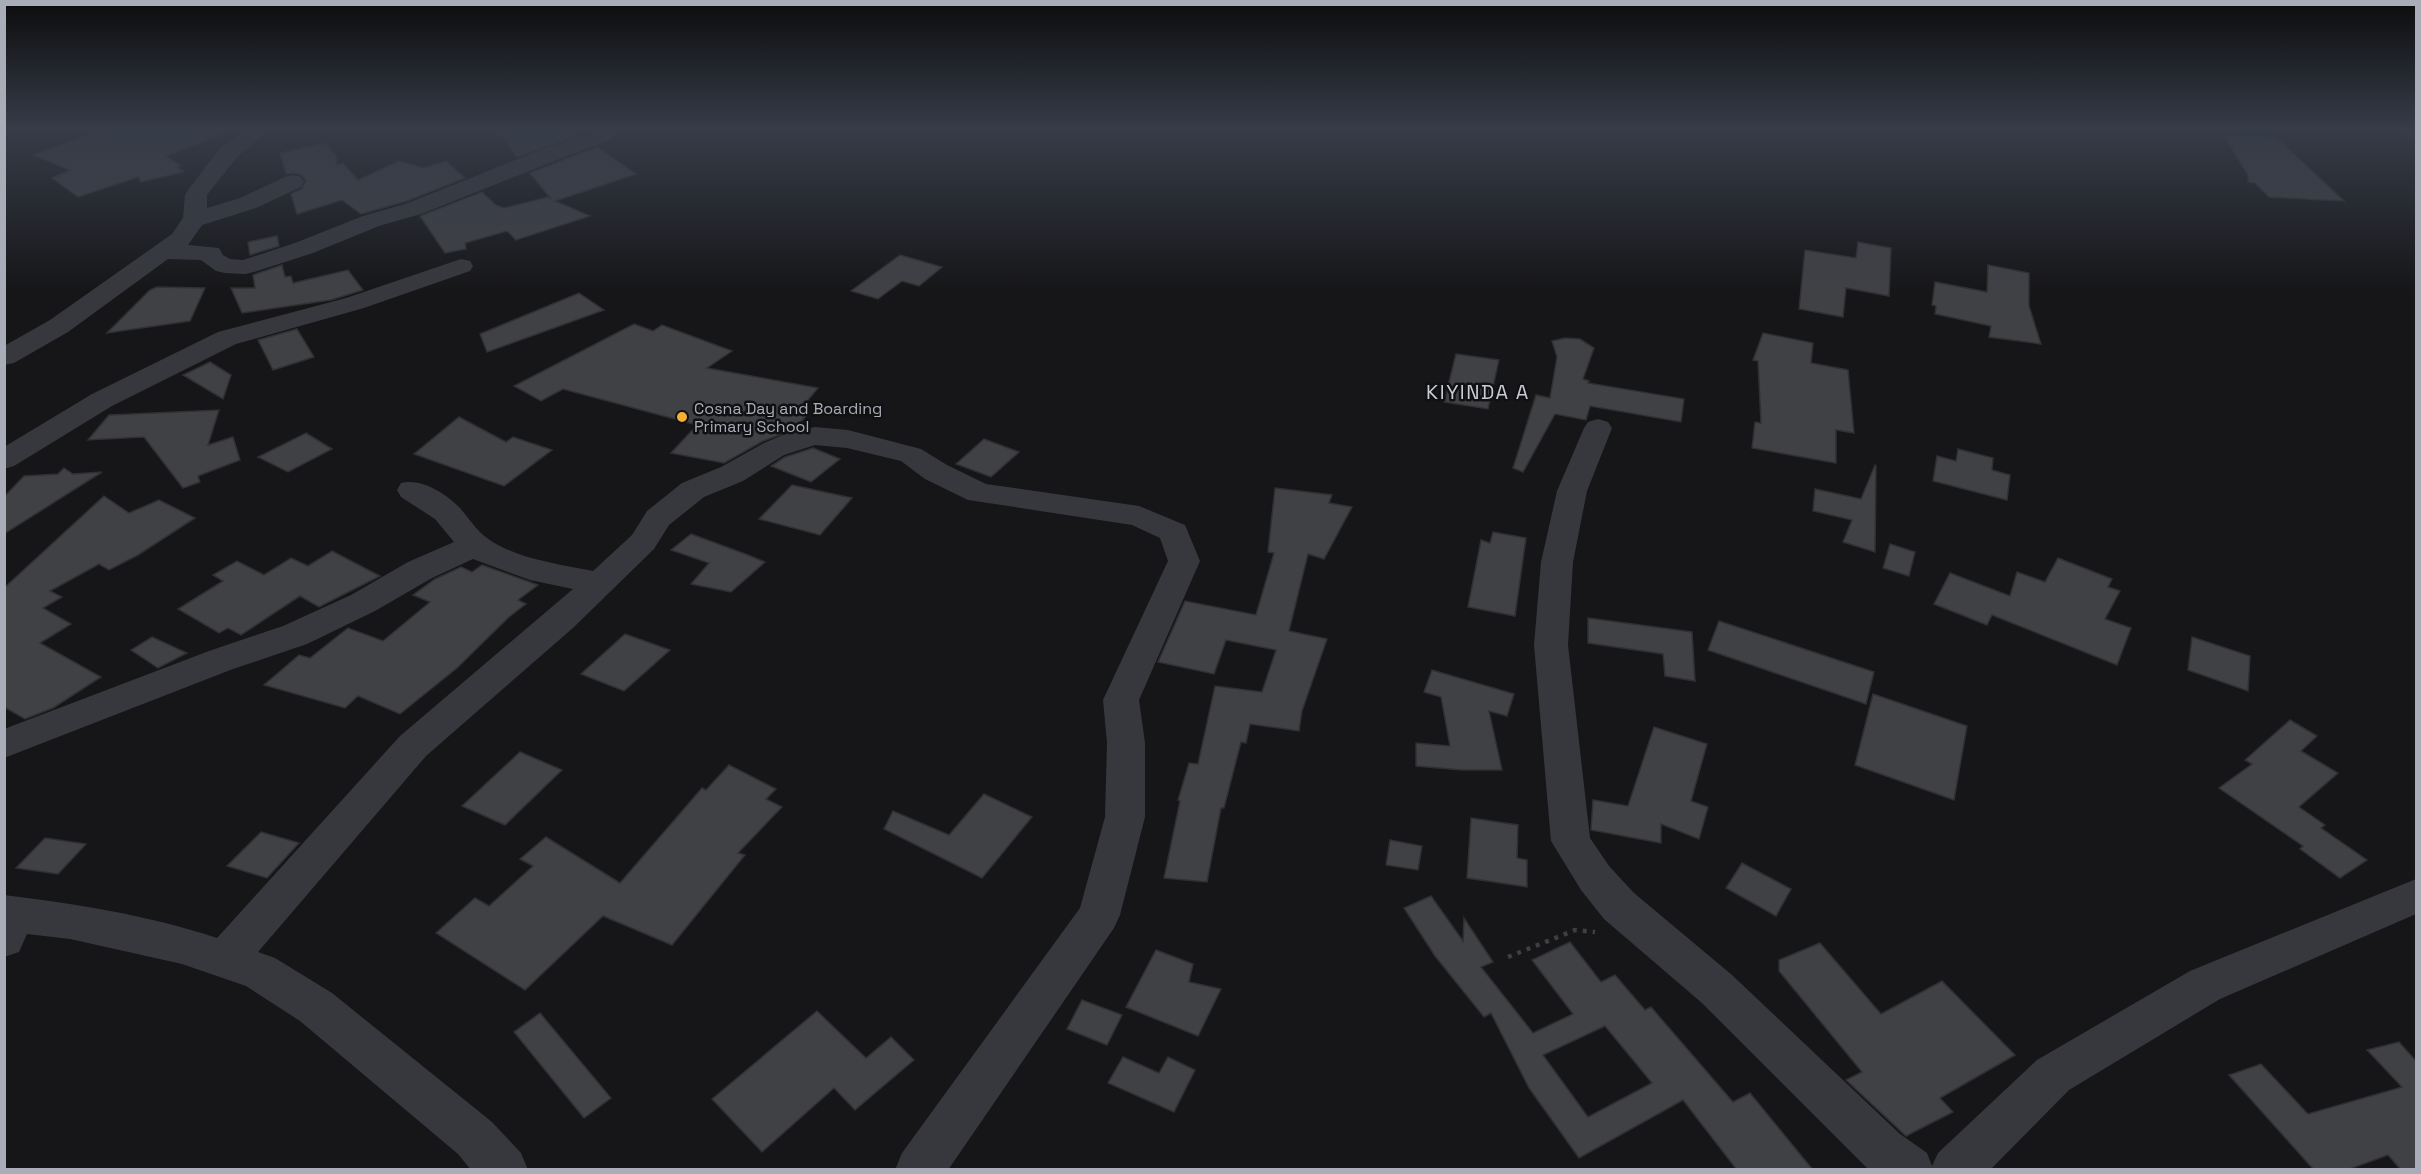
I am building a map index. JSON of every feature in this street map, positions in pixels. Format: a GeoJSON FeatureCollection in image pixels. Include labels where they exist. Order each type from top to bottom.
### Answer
{"type":"FeatureCollection","features":[{"type":"Feature","properties":{"kind":"street"},"geometry":{"type":"LineString","coordinates":[[6,354],[59,326],[181,238],[194,220],[196,195],[205,183]]}},
{"type":"Feature","properties":{"kind":"street"},"geometry":{"type":"LineString","coordinates":[[194,220],[248,203],[290,183]]}},
{"type":"Feature","properties":{"kind":"street"},"geometry":{"type":"LineString","coordinates":[[164,252],[210,253],[212,259],[225,266],[245,267],[304,249],[370,221],[416,208],[479,183]]}},
{"type":"Feature","properties":{"kind":"street"},"geometry":{"type":"LineString","coordinates":[[4,460],[102,400],[227,338],[355,303],[461,267]]}},
{"type":"Feature","properties":{"kind":"street"},"geometry":{"type":"LineString","coordinates":[[1598,428],[1572,491],[1565,522],[1557,562],[1551,645],[1571,841],[1595,878],[1619,906],[1717,989],[1883,1150],[1910,1170]]}},
{"type":"Feature","properties":{"kind":"street"},"geometry":{"type":"LineString","coordinates":[[224,960],[413,746],[487,685],[600,583],[643,542],[658,518],[693,490],[732,474],[774,449],[795,440],[815,436],[848,439],[911,455],[936,472],[979,493],[1139,516],[1174,532],[1184,561],[1121,700],[1126,743],[1125,817],[1099,915],[919,1170]]}},
{"type":"Feature","properties":{"kind":"street"},"geometry":{"type":"LineString","coordinates":[[412,490],[446,512],[473,544],[486,552],[542,572],[600,583]]}},
{"type":"Feature","properties":{"kind":"street"},"geometry":{"type":"LineString","coordinates":[[4,744],[221,660],[295,635],[363,603],[420,570],[457,554],[473,544]]}},
{"type":"Feature","properties":{"kind":"street"},"geometry":{"type":"LineString","coordinates":[[1955,1170],[2053,1075],[2063,1069],[2205,985],[2416,896]]}},
{"type":"Feature","properties":{"kind":"street"},"geometry":{"type":"LineString","coordinates":[[8,922],[70,921],[182,945],[260,972],[316,1007],[475,1138],[504,1170]]}},
{"type":"Feature","properties":{"kind":"path"},"geometry":{"type":"LineString","coordinates":[[1508,957],[1575,930],[1606,933]]}},
{"type":"Feature","properties":{"kind":"building"},"geometry":{"type":"Polygon","coordinates":[[[59,183],[121,183],[78,197],[59,183]]]}},
{"type":"Feature","properties":{"kind":"building"},"geometry":{"type":"Polygon","coordinates":[[[305,183],[453,183],[407,201],[361,214],[342,200],[297,214],[291,194],[302,189],[305,183]]]}},
{"type":"Feature","properties":{"kind":"building"},"geometry":{"type":"Polygon","coordinates":[[[538,183],[610,183],[555,201],[590,216],[516,240],[507,231],[465,243],[466,249],[445,253],[420,216],[482,192],[496,205],[504,208],[548,197],[551,199],[538,183]]]}},
{"type":"Feature","properties":{"kind":"building"},"geometry":{"type":"Polygon","coordinates":[[[2255,183],[2325,183],[2344,201],[2269,197],[2255,183]]]}},
{"type":"Feature","properties":{"kind":"building"},"geometry":{"type":"Polygon","coordinates":[[[277,236],[279,246],[250,255],[248,242],[277,236]]]}},
{"type":"Feature","properties":{"kind":"building"},"geometry":{"type":"Polygon","coordinates":[[[1858,242],[1891,248],[1889,296],[1846,288],[1843,317],[1799,309],[1805,250],[1856,258],[1858,242]]]}},
{"type":"Feature","properties":{"kind":"building"},"geometry":{"type":"Polygon","coordinates":[[[900,255],[942,267],[919,286],[902,281],[878,299],[851,291],[900,255]]]}},
{"type":"Feature","properties":{"kind":"building"},"geometry":{"type":"Polygon","coordinates":[[[282,265],[285,277],[291,276],[293,283],[348,270],[363,290],[331,300],[242,313],[231,288],[255,288],[253,275],[282,265]]]}},
{"type":"Feature","properties":{"kind":"building"},"geometry":{"type":"Polygon","coordinates":[[[1988,265],[2029,273],[2029,306],[2041,344],[1989,337],[1991,326],[1935,314],[1936,306],[1932,305],[1935,282],[1987,292],[1988,265]]]}},
{"type":"Feature","properties":{"kind":"building"},"geometry":{"type":"Polygon","coordinates":[[[157,287],[205,288],[190,321],[107,333],[150,290],[157,287]]]}},
{"type":"Feature","properties":{"kind":"building"},"geometry":{"type":"Polygon","coordinates":[[[579,293],[604,310],[487,352],[480,334],[579,293]]]}},
{"type":"Feature","properties":{"kind":"building"},"geometry":{"type":"Polygon","coordinates":[[[634,324],[653,331],[662,325],[732,351],[707,368],[818,388],[798,412],[808,414],[793,430],[763,441],[724,463],[671,453],[697,425],[563,389],[541,401],[514,386],[634,324]]]}},
{"type":"Feature","properties":{"kind":"building"},"geometry":{"type":"Polygon","coordinates":[[[297,329],[314,357],[273,370],[258,340],[297,329]]]}},
{"type":"Feature","properties":{"kind":"building"},"geometry":{"type":"Polygon","coordinates":[[[1763,333],[1813,343],[1811,363],[1848,370],[1854,433],[1836,430],[1836,463],[1752,448],[1755,422],[1761,423],[1758,361],[1753,360],[1763,333]]]}},
{"type":"Feature","properties":{"kind":"building"},"geometry":{"type":"Polygon","coordinates":[[[1565,338],[1580,339],[1594,348],[1583,379],[1589,381],[1588,383],[1684,399],[1681,422],[1590,406],[1586,420],[1555,414],[1523,472],[1513,468],[1536,395],[1550,398],[1557,357],[1552,341],[1565,338]]]}},
{"type":"Feature","properties":{"kind":"building"},"geometry":{"type":"Polygon","coordinates":[[[1456,354],[1499,360],[1488,409],[1444,402],[1456,354]]]}},
{"type":"Feature","properties":{"kind":"building"},"geometry":{"type":"Polygon","coordinates":[[[210,362],[231,375],[223,399],[183,375],[210,362]]]}},
{"type":"Feature","properties":{"kind":"building"},"geometry":{"type":"Polygon","coordinates":[[[219,410],[208,445],[233,437],[240,460],[198,476],[200,482],[183,488],[144,437],[88,440],[109,415],[219,410]]]}},
{"type":"Feature","properties":{"kind":"building"},"geometry":{"type":"Polygon","coordinates":[[[459,417],[506,442],[513,437],[552,450],[504,486],[414,454],[459,417]]]}},
{"type":"Feature","properties":{"kind":"building"},"geometry":{"type":"Polygon","coordinates":[[[306,433],[332,449],[288,472],[258,457],[306,433]]]}},
{"type":"Feature","properties":{"kind":"building"},"geometry":{"type":"Polygon","coordinates":[[[984,439],[1019,452],[991,477],[956,464],[984,439]]]}},
{"type":"Feature","properties":{"kind":"building"},"geometry":{"type":"Polygon","coordinates":[[[813,448],[840,459],[811,482],[771,466],[785,457],[813,448]]]}},
{"type":"Feature","properties":{"kind":"building"},"geometry":{"type":"Polygon","coordinates":[[[1958,449],[1993,458],[1992,470],[2010,475],[2007,500],[1933,481],[1937,456],[1956,461],[1958,449]]]}},
{"type":"Feature","properties":{"kind":"building"},"geometry":{"type":"Polygon","coordinates":[[[1875,465],[1875,552],[1843,542],[1852,520],[1813,511],[1815,489],[1861,499],[1875,465]]]}},
{"type":"Feature","properties":{"kind":"building"},"geometry":{"type":"Polygon","coordinates":[[[64,468],[73,474],[102,472],[4,534],[4,497],[24,476],[58,474],[64,468]]]}},
{"type":"Feature","properties":{"kind":"building"},"geometry":{"type":"Polygon","coordinates":[[[792,485],[852,498],[820,535],[759,519],[792,485]]]}},
{"type":"Feature","properties":{"kind":"building"},"geometry":{"type":"Polygon","coordinates":[[[1275,488],[1332,495],[1329,503],[1352,507],[1324,559],[1308,554],[1289,631],[1327,639],[1302,711],[1299,731],[1250,724],[1246,743],[1241,742],[1224,808],[1221,808],[1207,882],[1164,878],[1180,801],[1178,800],[1189,763],[1198,764],[1215,686],[1262,692],[1276,650],[1226,640],[1214,674],[1158,662],[1185,601],[1256,615],[1274,553],[1268,552],[1275,488]]]}},
{"type":"Feature","properties":{"kind":"building"},"geometry":{"type":"Polygon","coordinates":[[[104,496],[129,513],[159,500],[195,518],[138,555],[109,570],[99,564],[50,591],[62,597],[43,608],[71,624],[40,643],[101,677],[53,708],[25,719],[4,707],[4,588],[104,496]]]}},
{"type":"Feature","properties":{"kind":"building"},"geometry":{"type":"Polygon","coordinates":[[[1493,532],[1526,538],[1515,616],[1468,607],[1481,540],[1490,543],[1493,532]]]}},
{"type":"Feature","properties":{"kind":"building"},"geometry":{"type":"Polygon","coordinates":[[[691,534],[765,562],[731,592],[691,584],[709,563],[671,550],[691,534]]]}},
{"type":"Feature","properties":{"kind":"building"},"geometry":{"type":"Polygon","coordinates":[[[1890,544],[1915,552],[1909,576],[1883,568],[1890,544]]]}},
{"type":"Feature","properties":{"kind":"building"},"geometry":{"type":"Polygon","coordinates":[[[332,551],[380,576],[319,607],[300,596],[241,635],[228,628],[219,633],[178,609],[223,581],[213,575],[237,561],[264,575],[291,558],[308,566],[332,551]]]}},
{"type":"Feature","properties":{"kind":"building"},"geometry":{"type":"Polygon","coordinates":[[[2058,558],[2112,579],[2108,587],[2120,591],[2105,619],[2131,628],[2117,665],[1992,615],[1987,625],[1934,604],[1950,573],[2010,596],[2017,572],[2045,582],[2058,558]]]}},
{"type":"Feature","properties":{"kind":"building"},"geometry":{"type":"Polygon","coordinates":[[[482,565],[538,585],[518,600],[526,604],[509,617],[457,668],[400,714],[358,696],[345,708],[264,685],[299,655],[310,658],[348,628],[383,641],[430,602],[413,595],[435,579],[461,567],[472,572],[482,565]]]}},
{"type":"Feature","properties":{"kind":"building"},"geometry":{"type":"Polygon","coordinates":[[[1588,618],[1692,632],[1695,681],[1665,676],[1663,654],[1588,643],[1588,618]]]}},
{"type":"Feature","properties":{"kind":"building"},"geometry":{"type":"Polygon","coordinates":[[[1719,621],[1874,672],[1866,704],[1708,650],[1719,621]]]}},
{"type":"Feature","properties":{"kind":"building"},"geometry":{"type":"Polygon","coordinates":[[[625,634],[670,650],[624,691],[581,674],[625,634]]]}},
{"type":"Feature","properties":{"kind":"building"},"geometry":{"type":"Polygon","coordinates":[[[152,637],[187,653],[158,668],[131,650],[152,637]]]}},
{"type":"Feature","properties":{"kind":"building"},"geometry":{"type":"Polygon","coordinates":[[[2192,637],[2250,656],[2248,691],[2188,670],[2192,637]]]}},
{"type":"Feature","properties":{"kind":"building"},"geometry":{"type":"Polygon","coordinates":[[[1432,670],[1514,694],[1507,716],[1489,711],[1502,770],[1462,770],[1416,766],[1416,743],[1450,746],[1441,697],[1424,692],[1432,670]]]}},
{"type":"Feature","properties":{"kind":"building"},"geometry":{"type":"Polygon","coordinates":[[[1873,694],[1967,726],[1954,800],[1855,765],[1873,694]]]}},
{"type":"Feature","properties":{"kind":"building"},"geometry":{"type":"Polygon","coordinates":[[[2290,720],[2317,736],[2301,751],[2338,773],[2299,807],[2325,825],[2321,828],[2367,860],[2340,878],[2300,849],[2303,846],[2219,788],[2252,764],[2245,760],[2290,720]]]}},
{"type":"Feature","properties":{"kind":"building"},"geometry":{"type":"Polygon","coordinates":[[[1654,727],[1707,744],[1691,801],[1708,807],[1699,839],[1661,824],[1661,843],[1591,830],[1593,800],[1628,806],[1654,727]]]}},
{"type":"Feature","properties":{"kind":"building"},"geometry":{"type":"Polygon","coordinates":[[[520,752],[562,770],[505,825],[462,806],[520,752]]]}},
{"type":"Feature","properties":{"kind":"building"},"geometry":{"type":"Polygon","coordinates":[[[729,765],[776,789],[766,799],[782,807],[738,853],[745,855],[672,945],[603,916],[525,990],[436,933],[475,898],[489,906],[533,866],[520,859],[546,837],[620,883],[702,788],[706,790],[729,765]]]}},
{"type":"Feature","properties":{"kind":"building"},"geometry":{"type":"Polygon","coordinates":[[[984,794],[1032,817],[982,878],[884,829],[893,811],[949,835],[984,794]]]}},
{"type":"Feature","properties":{"kind":"building"},"geometry":{"type":"Polygon","coordinates":[[[1471,818],[1518,825],[1517,858],[1527,860],[1527,887],[1467,878],[1471,818]]]}},
{"type":"Feature","properties":{"kind":"building"},"geometry":{"type":"Polygon","coordinates":[[[261,832],[299,843],[267,878],[227,866],[261,832]]]}},
{"type":"Feature","properties":{"kind":"building"},"geometry":{"type":"Polygon","coordinates":[[[45,838],[86,844],[58,874],[16,868],[45,838]]]}},
{"type":"Feature","properties":{"kind":"building"},"geometry":{"type":"Polygon","coordinates":[[[1390,840],[1422,846],[1418,870],[1386,865],[1390,840]]]}},
{"type":"Feature","properties":{"kind":"building"},"geometry":{"type":"Polygon","coordinates":[[[1742,863],[1791,889],[1776,916],[1726,888],[1742,863]]]}},
{"type":"Feature","properties":{"kind":"building"},"geometry":{"type":"Polygon","coordinates":[[[1431,896],[1463,941],[1464,918],[1493,962],[1481,967],[1533,1033],[1573,1014],[1532,960],[1570,942],[1601,982],[1615,975],[1645,1010],[1651,1007],[1733,1102],[1750,1093],[1813,1170],[1737,1170],[1683,1100],[1579,1158],[1529,1088],[1491,1013],[1484,1017],[1435,956],[1404,908],[1431,896]],[[1605,1026],[1543,1055],[1588,1117],[1652,1083],[1605,1026]]]}},
{"type":"Feature","properties":{"kind":"building"},"geometry":{"type":"Polygon","coordinates":[[[1820,943],[1881,1014],[1942,981],[2015,1055],[1940,1098],[1953,1112],[1906,1136],[1846,1080],[1862,1072],[1779,971],[1779,960],[1820,943]]]}},
{"type":"Feature","properties":{"kind":"building"},"geometry":{"type":"Polygon","coordinates":[[[1156,950],[1193,964],[1189,982],[1221,989],[1198,1036],[1126,1007],[1156,950]]]}},
{"type":"Feature","properties":{"kind":"building"},"geometry":{"type":"Polygon","coordinates":[[[1082,1000],[1122,1015],[1107,1045],[1067,1029],[1082,1000]]]}},
{"type":"Feature","properties":{"kind":"building"},"geometry":{"type":"Polygon","coordinates":[[[817,1011],[866,1058],[891,1037],[914,1060],[855,1110],[834,1088],[762,1152],[712,1099],[817,1011]]]}},
{"type":"Feature","properties":{"kind":"building"},"geometry":{"type":"Polygon","coordinates":[[[540,1013],[611,1098],[584,1118],[514,1032],[540,1013]]]}},
{"type":"Feature","properties":{"kind":"building"},"geometry":{"type":"Polygon","coordinates":[[[2399,1042],[2416,1061],[2416,1170],[2401,1170],[2388,1155],[2347,1170],[2314,1170],[2229,1075],[2261,1064],[2308,1114],[2402,1087],[2367,1050],[2399,1042]]]}},
{"type":"Feature","properties":{"kind":"building"},"geometry":{"type":"Polygon","coordinates":[[[1123,1057],[1159,1073],[1168,1057],[1195,1070],[1174,1112],[1108,1083],[1123,1057]]]}},
{"type":"Feature","properties":{"kind":"place","name":"Cosna Day and Boarding Primary School"},"geometry":{"type":"Point","coordinates":[682,417]}},
{"type":"Feature","properties":{"kind":"district","name":"KIYINDA A"},"geometry":{"type":"Point","coordinates":[1478,392]}}]}
